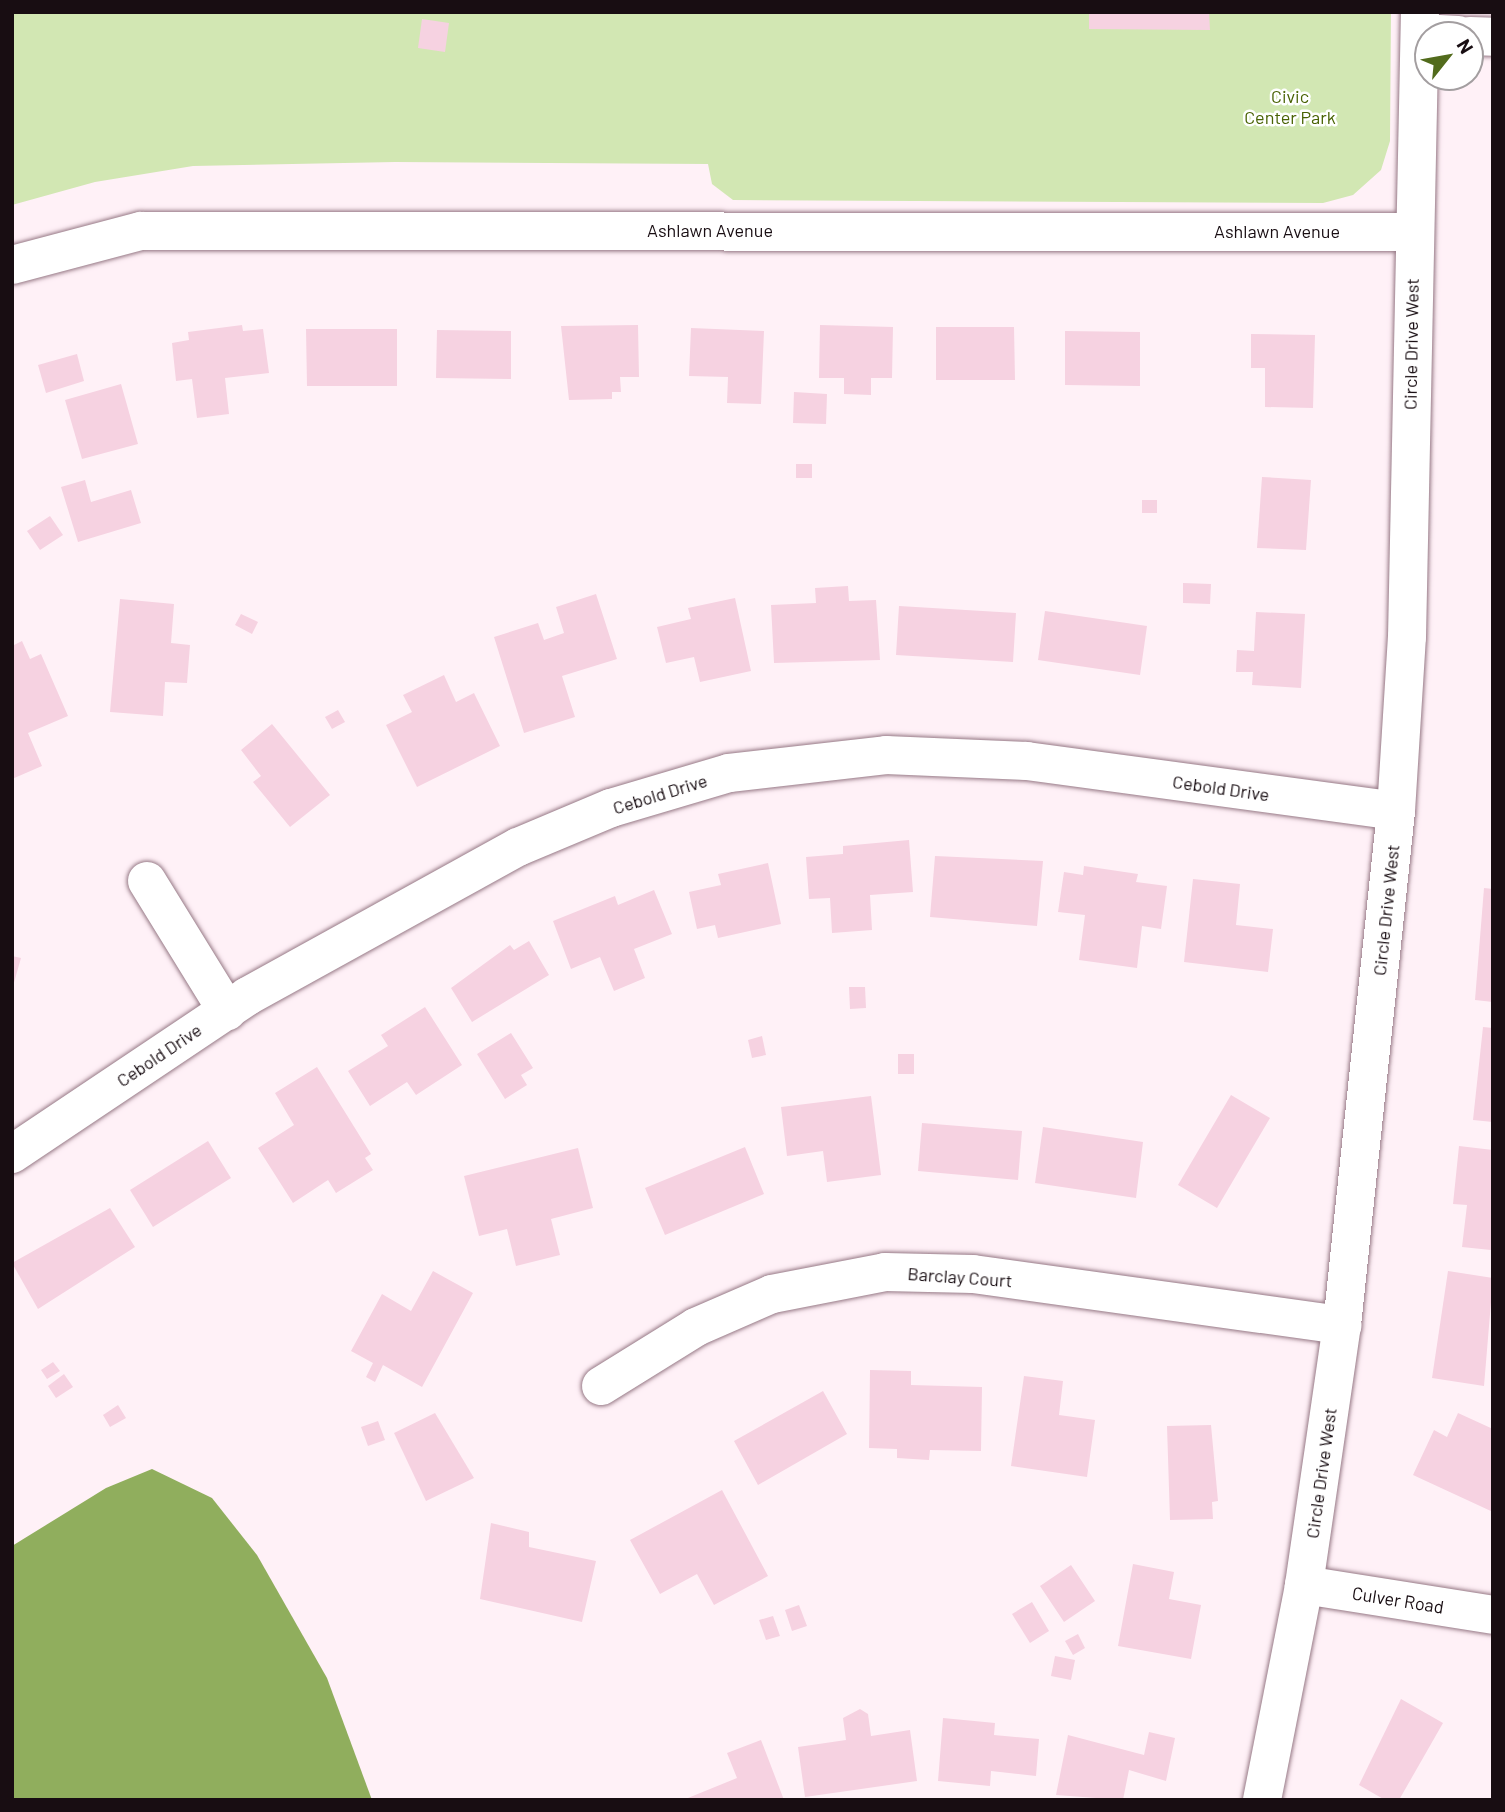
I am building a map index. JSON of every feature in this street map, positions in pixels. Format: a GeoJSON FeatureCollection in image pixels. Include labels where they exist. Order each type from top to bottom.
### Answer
{"type":"FeatureCollection","features":[{"type":"Feature","properties":{"kind":"street","name":"Circle Drive West"},"geometry":{"type":"LineString","coordinates":[[1262,1800],[1304,1585],[1342,1325],[1396,811],[1407,637],[1412,232],[1417,91]]}},
{"type":"Feature","properties":{"kind":"street","name":"Ashlawn Avenue"},"geometry":{"type":"LineString","coordinates":[[12,265],[141,231],[1412,232]]}},
{"type":"Feature","properties":{"kind":"street","name":"Cebold Drive"},"geometry":{"type":"LineString","coordinates":[[12,1154],[227,1011],[518,847],[611,808],[729,773],[886,755],[1027,761],[1396,811]]}},
{"type":"Feature","properties":{"kind":"street"},"geometry":{"type":"LineString","coordinates":[[147,881],[227,1011]]}},
{"type":"Feature","properties":{"kind":"street","name":"Barclay Court"},"geometry":{"type":"LineString","coordinates":[[601,1386],[696,1327],[772,1294],[885,1272],[973,1274],[1342,1325]]}},
{"type":"Feature","properties":{"kind":"street","name":"Culver Road"},"geometry":{"type":"LineString","coordinates":[[1304,1585],[1493,1615]]}},
{"type":"Feature","properties":{"kind":"green space","name":"Civic Center Park"},"geometry":{"type":"Polygon","coordinates":[[[12,12],[1391,12],[1390,141],[1381,170],[1353,195],[1323,203],[733,200],[712,184],[708,164],[395,162],[193,166],[95,182],[12,205],[12,12]]]}},
{"type":"Feature","properties":{"kind":"shaded area"},"geometry":{"type":"Polygon","coordinates":[[[152,1469],[212,1498],[257,1555],[327,1678],[372,1800],[12,1800],[12,1546],[106,1488],[152,1469]]]}},
{"type":"Feature","properties":{"kind":"building"},"geometry":{"type":"Polygon","coordinates":[[[1089,12],[1209,12],[1210,30],[1089,29],[1089,12]]]}},
{"type":"Feature","properties":{"kind":"building"},"geometry":{"type":"Polygon","coordinates":[[[422,19],[449,23],[445,52],[418,48],[422,19]]]}},
{"type":"Feature","properties":{"kind":"building"},"geometry":{"type":"Polygon","coordinates":[[[242,325],[243,331],[263,329],[269,373],[225,378],[229,414],[197,418],[192,379],[176,381],[172,343],[189,340],[188,332],[242,325]]]}},
{"type":"Feature","properties":{"kind":"building"},"geometry":{"type":"Polygon","coordinates":[[[638,325],[639,377],[620,377],[621,392],[612,392],[612,399],[569,400],[561,326],[638,325]]]}},
{"type":"Feature","properties":{"kind":"building"},"geometry":{"type":"Polygon","coordinates":[[[820,325],[893,327],[892,378],[871,378],[871,395],[844,394],[844,378],[819,378],[820,325]]]}},
{"type":"Feature","properties":{"kind":"building"},"geometry":{"type":"Polygon","coordinates":[[[936,327],[1014,327],[1015,380],[936,380],[936,327]]]}},
{"type":"Feature","properties":{"kind":"building"},"geometry":{"type":"Polygon","coordinates":[[[691,328],[764,331],[761,404],[727,403],[728,377],[689,376],[691,328]]]}},
{"type":"Feature","properties":{"kind":"building"},"geometry":{"type":"Polygon","coordinates":[[[306,329],[397,329],[397,386],[307,386],[306,329]]]}},
{"type":"Feature","properties":{"kind":"building"},"geometry":{"type":"Polygon","coordinates":[[[437,330],[511,331],[511,379],[436,378],[437,330]]]}},
{"type":"Feature","properties":{"kind":"building"},"geometry":{"type":"Polygon","coordinates":[[[1065,331],[1140,332],[1140,386],[1065,385],[1065,331]]]}},
{"type":"Feature","properties":{"kind":"building"},"geometry":{"type":"Polygon","coordinates":[[[1251,334],[1315,335],[1313,408],[1265,407],[1265,368],[1251,368],[1251,334]]]}},
{"type":"Feature","properties":{"kind":"building"},"geometry":{"type":"Polygon","coordinates":[[[77,354],[84,381],[46,393],[38,365],[77,354]]]}},
{"type":"Feature","properties":{"kind":"building"},"geometry":{"type":"Polygon","coordinates":[[[121,384],[138,444],[82,459],[65,400],[121,384]]]}},
{"type":"Feature","properties":{"kind":"building"},"geometry":{"type":"Polygon","coordinates":[[[794,392],[827,394],[826,424],[793,423],[794,392]]]}},
{"type":"Feature","properties":{"kind":"building"},"geometry":{"type":"Polygon","coordinates":[[[796,464],[812,464],[812,478],[796,478],[796,464]]]}},
{"type":"Feature","properties":{"kind":"building"},"geometry":{"type":"Polygon","coordinates":[[[1262,477],[1311,480],[1306,550],[1257,548],[1262,477]]]}},
{"type":"Feature","properties":{"kind":"building"},"geometry":{"type":"Polygon","coordinates":[[[85,480],[91,502],[131,490],[141,523],[78,542],[61,487],[85,480]]]}},
{"type":"Feature","properties":{"kind":"building"},"geometry":{"type":"Polygon","coordinates":[[[1142,500],[1157,500],[1157,513],[1142,513],[1142,500]]]}},
{"type":"Feature","properties":{"kind":"building"},"geometry":{"type":"Polygon","coordinates":[[[50,516],[63,535],[40,550],[27,531],[50,516]]]}},
{"type":"Feature","properties":{"kind":"building"},"geometry":{"type":"Polygon","coordinates":[[[1183,583],[1211,584],[1210,604],[1183,603],[1183,583]]]}},
{"type":"Feature","properties":{"kind":"building"},"geometry":{"type":"Polygon","coordinates":[[[848,586],[849,601],[876,600],[880,660],[774,663],[771,605],[816,603],[815,588],[848,586]]]}},
{"type":"Feature","properties":{"kind":"building"},"geometry":{"type":"Polygon","coordinates":[[[596,594],[617,659],[562,676],[575,717],[524,733],[494,637],[538,623],[544,640],[564,633],[556,607],[596,594]]]}},
{"type":"Feature","properties":{"kind":"building"},"geometry":{"type":"Polygon","coordinates":[[[735,598],[751,671],[700,682],[694,657],[666,663],[657,627],[691,619],[688,608],[735,598]]]}},
{"type":"Feature","properties":{"kind":"building"},"geometry":{"type":"Polygon","coordinates":[[[120,599],[174,604],[171,643],[190,645],[187,683],[165,682],[163,716],[110,712],[120,599]]]}},
{"type":"Feature","properties":{"kind":"building"},"geometry":{"type":"Polygon","coordinates":[[[899,606],[1016,613],[1013,662],[896,655],[899,606]]]}},
{"type":"Feature","properties":{"kind":"building"},"geometry":{"type":"Polygon","coordinates":[[[1045,611],[1147,626],[1140,675],[1038,660],[1045,611]]]}},
{"type":"Feature","properties":{"kind":"building"},"geometry":{"type":"Polygon","coordinates":[[[1256,612],[1305,614],[1301,688],[1252,685],[1253,672],[1236,672],[1237,650],[1254,651],[1256,612]]]}},
{"type":"Feature","properties":{"kind":"building"},"geometry":{"type":"Polygon","coordinates":[[[241,614],[258,622],[252,634],[235,625],[241,614]]]}},
{"type":"Feature","properties":{"kind":"building"},"geometry":{"type":"Polygon","coordinates":[[[22,641],[30,659],[41,654],[68,716],[28,733],[42,766],[12,779],[12,646],[22,641]]]}},
{"type":"Feature","properties":{"kind":"building"},"geometry":{"type":"Polygon","coordinates":[[[444,675],[456,702],[474,693],[500,746],[417,787],[386,725],[412,712],[403,695],[444,675]]]}},
{"type":"Feature","properties":{"kind":"building"},"geometry":{"type":"Polygon","coordinates":[[[338,710],[345,722],[332,729],[325,717],[338,710]]]}},
{"type":"Feature","properties":{"kind":"building"},"geometry":{"type":"Polygon","coordinates":[[[272,724],[330,795],[290,827],[253,782],[261,776],[241,750],[272,724]]]}},
{"type":"Feature","properties":{"kind":"building"},"geometry":{"type":"Polygon","coordinates":[[[909,840],[913,892],[870,895],[872,930],[832,933],[830,898],[809,899],[806,857],[843,854],[843,846],[909,840]]]}},
{"type":"Feature","properties":{"kind":"building"},"geometry":{"type":"Polygon","coordinates":[[[935,856],[1043,861],[1037,926],[930,917],[935,856]]]}},
{"type":"Feature","properties":{"kind":"building"},"geometry":{"type":"Polygon","coordinates":[[[768,863],[781,924],[718,938],[715,925],[697,929],[689,892],[721,885],[718,874],[768,863]]]}},
{"type":"Feature","properties":{"kind":"building"},"geometry":{"type":"Polygon","coordinates":[[[1084,866],[1138,874],[1136,882],[1167,886],[1161,929],[1142,926],[1137,968],[1079,960],[1085,915],[1058,912],[1064,872],[1083,875],[1084,866]]]}},
{"type":"Feature","properties":{"kind":"building"},"geometry":{"type":"Polygon","coordinates":[[[1193,879],[1240,884],[1236,925],[1273,929],[1268,972],[1184,962],[1193,879]]]}},
{"type":"Feature","properties":{"kind":"building"},"geometry":{"type":"Polygon","coordinates":[[[1484,888],[1493,889],[1493,1002],[1475,1000],[1484,888]]]}},
{"type":"Feature","properties":{"kind":"building"},"geometry":{"type":"Polygon","coordinates":[[[654,890],[672,934],[634,949],[645,978],[614,991],[600,957],[571,969],[553,921],[615,896],[618,905],[654,890]]]}},
{"type":"Feature","properties":{"kind":"building"},"geometry":{"type":"Polygon","coordinates":[[[529,941],[549,975],[472,1022],[451,988],[510,945],[514,950],[529,941]]]}},
{"type":"Feature","properties":{"kind":"building"},"geometry":{"type":"Polygon","coordinates":[[[12,956],[21,958],[13,986],[12,986],[12,956]]]}},
{"type":"Feature","properties":{"kind":"building"},"geometry":{"type":"Polygon","coordinates":[[[849,987],[865,987],[866,1008],[850,1009],[849,987]]]}},
{"type":"Feature","properties":{"kind":"building"},"geometry":{"type":"Polygon","coordinates":[[[425,1007],[462,1065],[416,1095],[407,1082],[370,1106],[348,1071],[388,1046],[381,1035],[425,1007]]]}},
{"type":"Feature","properties":{"kind":"building"},"geometry":{"type":"Polygon","coordinates":[[[1483,1027],[1493,1028],[1493,1122],[1473,1120],[1483,1027]]]}},
{"type":"Feature","properties":{"kind":"building"},"geometry":{"type":"Polygon","coordinates":[[[511,1033],[533,1068],[521,1075],[527,1085],[505,1099],[477,1054],[511,1033]]]}},
{"type":"Feature","properties":{"kind":"building"},"geometry":{"type":"Polygon","coordinates":[[[762,1036],[766,1055],[752,1058],[748,1040],[762,1036]]]}},
{"type":"Feature","properties":{"kind":"building"},"geometry":{"type":"Polygon","coordinates":[[[898,1054],[914,1054],[914,1074],[898,1074],[898,1054]]]}},
{"type":"Feature","properties":{"kind":"building"},"geometry":{"type":"Polygon","coordinates":[[[317,1067],[371,1154],[365,1158],[373,1170],[336,1193],[328,1180],[293,1203],[258,1148],[294,1125],[275,1093],[317,1067]]]}},
{"type":"Feature","properties":{"kind":"building"},"geometry":{"type":"Polygon","coordinates":[[[1231,1095],[1270,1118],[1217,1208],[1178,1185],[1231,1095]]]}},
{"type":"Feature","properties":{"kind":"building"},"geometry":{"type":"Polygon","coordinates":[[[871,1096],[881,1175],[827,1182],[823,1151],[787,1156],[781,1107],[871,1096]]]}},
{"type":"Feature","properties":{"kind":"building"},"geometry":{"type":"Polygon","coordinates":[[[922,1123],[1022,1131],[1018,1180],[918,1171],[922,1123]]]}},
{"type":"Feature","properties":{"kind":"building"},"geometry":{"type":"Polygon","coordinates":[[[1043,1127],[1143,1142],[1136,1198],[1035,1183],[1043,1127]]]}},
{"type":"Feature","properties":{"kind":"building"},"geometry":{"type":"Polygon","coordinates":[[[208,1141],[231,1178],[153,1227],[130,1190],[208,1141]]]}},
{"type":"Feature","properties":{"kind":"building"},"geometry":{"type":"Polygon","coordinates":[[[1459,1146],[1493,1150],[1491,1250],[1462,1247],[1467,1205],[1453,1204],[1459,1146]]]}},
{"type":"Feature","properties":{"kind":"building"},"geometry":{"type":"Polygon","coordinates":[[[745,1147],[764,1194],[665,1235],[645,1188],[745,1147]]]}},
{"type":"Feature","properties":{"kind":"building"},"geometry":{"type":"Polygon","coordinates":[[[578,1148],[593,1208],[551,1219],[560,1255],[516,1266],[507,1229],[479,1236],[464,1176],[578,1148]]]}},
{"type":"Feature","properties":{"kind":"building"},"geometry":{"type":"Polygon","coordinates":[[[110,1208],[135,1247],[38,1309],[12,1263],[110,1208]]]}},
{"type":"Feature","properties":{"kind":"building"},"geometry":{"type":"Polygon","coordinates":[[[433,1271],[473,1293],[422,1387],[383,1365],[375,1382],[366,1377],[373,1363],[351,1351],[382,1294],[411,1311],[433,1271]]]}},
{"type":"Feature","properties":{"kind":"building"},"geometry":{"type":"Polygon","coordinates":[[[1448,1271],[1493,1278],[1484,1386],[1432,1378],[1448,1271]]]}},
{"type":"Feature","properties":{"kind":"building"},"geometry":{"type":"Polygon","coordinates":[[[53,1362],[60,1371],[47,1379],[41,1370],[53,1362]]]}},
{"type":"Feature","properties":{"kind":"building"},"geometry":{"type":"Polygon","coordinates":[[[870,1370],[911,1371],[911,1385],[982,1387],[981,1451],[930,1450],[929,1460],[897,1458],[897,1449],[869,1448],[870,1370]]]}},
{"type":"Feature","properties":{"kind":"building"},"geometry":{"type":"Polygon","coordinates":[[[64,1374],[73,1387],[56,1398],[48,1386],[64,1374]]]}},
{"type":"Feature","properties":{"kind":"building"},"geometry":{"type":"Polygon","coordinates":[[[1024,1376],[1063,1381],[1059,1415],[1095,1420],[1087,1477],[1011,1466],[1024,1376]]]}},
{"type":"Feature","properties":{"kind":"building"},"geometry":{"type":"Polygon","coordinates":[[[823,1391],[847,1434],[758,1485],[734,1441],[823,1391]]]}},
{"type":"Feature","properties":{"kind":"building"},"geometry":{"type":"Polygon","coordinates":[[[118,1405],[126,1418],[110,1427],[103,1415],[118,1405]]]}},
{"type":"Feature","properties":{"kind":"building"},"geometry":{"type":"Polygon","coordinates":[[[435,1413],[474,1478],[426,1501],[394,1433],[435,1413]]]}},
{"type":"Feature","properties":{"kind":"building"},"geometry":{"type":"Polygon","coordinates":[[[1458,1413],[1493,1429],[1493,1512],[1413,1475],[1434,1430],[1447,1437],[1458,1413]]]}},
{"type":"Feature","properties":{"kind":"building"},"geometry":{"type":"Polygon","coordinates":[[[378,1421],[385,1440],[368,1446],[361,1427],[378,1421]]]}},
{"type":"Feature","properties":{"kind":"building"},"geometry":{"type":"Polygon","coordinates":[[[1211,1425],[1218,1501],[1212,1502],[1213,1519],[1170,1520],[1167,1426],[1211,1425]]]}},
{"type":"Feature","properties":{"kind":"building"},"geometry":{"type":"Polygon","coordinates":[[[722,1490],[768,1576],[714,1605],[697,1574],[660,1594],[630,1540],[722,1490]]]}},
{"type":"Feature","properties":{"kind":"building"},"geometry":{"type":"Polygon","coordinates":[[[491,1523],[529,1532],[529,1547],[596,1561],[582,1622],[480,1599],[491,1523]]]}},
{"type":"Feature","properties":{"kind":"building"},"geometry":{"type":"Polygon","coordinates":[[[1133,1564],[1174,1572],[1169,1599],[1201,1605],[1191,1659],[1118,1646],[1133,1564]]]}},
{"type":"Feature","properties":{"kind":"building"},"geometry":{"type":"Polygon","coordinates":[[[1071,1565],[1095,1601],[1064,1622],[1040,1586],[1071,1565]]]}},
{"type":"Feature","properties":{"kind":"building"},"geometry":{"type":"Polygon","coordinates":[[[1032,1602],[1049,1631],[1030,1643],[1012,1614],[1032,1602]]]}},
{"type":"Feature","properties":{"kind":"building"},"geometry":{"type":"Polygon","coordinates":[[[799,1605],[807,1626],[792,1631],[785,1610],[799,1605]]]}},
{"type":"Feature","properties":{"kind":"building"},"geometry":{"type":"Polygon","coordinates":[[[773,1616],[780,1636],[766,1640],[759,1620],[773,1616]]]}},
{"type":"Feature","properties":{"kind":"building"},"geometry":{"type":"Polygon","coordinates":[[[1078,1634],[1085,1648],[1073,1655],[1065,1641],[1078,1634]]]}},
{"type":"Feature","properties":{"kind":"building"},"geometry":{"type":"Polygon","coordinates":[[[1055,1656],[1075,1660],[1071,1680],[1051,1676],[1055,1656]]]}},
{"type":"Feature","properties":{"kind":"building"},"geometry":{"type":"Polygon","coordinates":[[[1401,1699],[1443,1723],[1399,1800],[1385,1800],[1359,1785],[1401,1699]]]}},
{"type":"Feature","properties":{"kind":"building"},"geometry":{"type":"Polygon","coordinates":[[[860,1709],[868,1714],[871,1736],[910,1730],[917,1781],[805,1797],[798,1747],[846,1740],[843,1718],[860,1709]]]}},
{"type":"Feature","properties":{"kind":"building"},"geometry":{"type":"Polygon","coordinates":[[[943,1718],[995,1723],[994,1735],[1039,1739],[1036,1776],[991,1771],[990,1786],[938,1781],[943,1718]]]}},
{"type":"Feature","properties":{"kind":"building"},"geometry":{"type":"Polygon","coordinates":[[[1149,1732],[1175,1738],[1166,1781],[1129,1770],[1123,1800],[1056,1795],[1068,1735],[1144,1755],[1149,1732]]]}},
{"type":"Feature","properties":{"kind":"building"},"geometry":{"type":"Polygon","coordinates":[[[761,1740],[784,1800],[683,1800],[737,1778],[727,1753],[761,1740]]]}}]}
